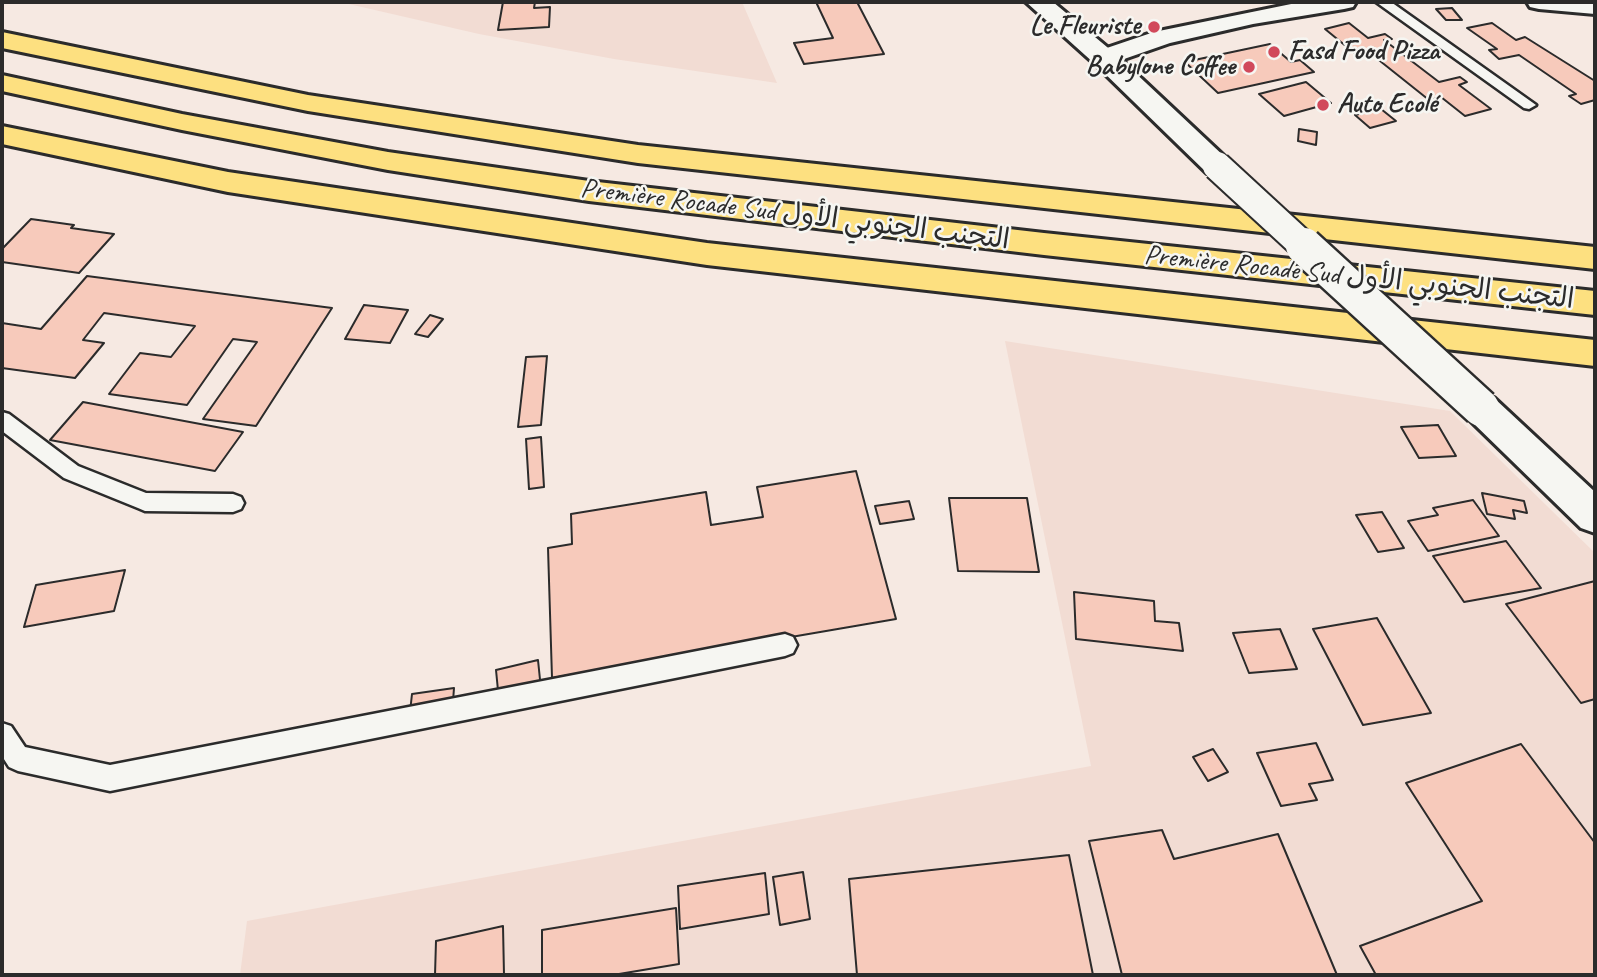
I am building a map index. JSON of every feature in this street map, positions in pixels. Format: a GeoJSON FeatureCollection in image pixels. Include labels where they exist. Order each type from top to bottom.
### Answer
{"type":"FeatureCollection","features":[{"type":"Feature","properties":{"kind":"highway","name":"Première Rocade Sud التجنب الجنوبي الأول"},"geometry":{"type":"LineString","coordinates":[[2,40],[309,103],[474,131],[638,154],[1595,258]]}},
{"type":"Feature","properties":{"kind":"highway","name":"Première Rocade Sud التجنب الجنوبي الأول"},"geometry":{"type":"LineString","coordinates":[[2,83],[182,122],[388,161],[589,191],[1058,246],[1595,303]]}},
{"type":"Feature","properties":{"kind":"highway"},"geometry":{"type":"LineString","coordinates":[[7,136],[228,183],[707,254],[1185,310],[1595,353]]}},
{"type":"Feature","properties":{"kind":"main road"},"geometry":{"type":"LineString","coordinates":[[1038,2],[1104,58],[1595,516]]}},
{"type":"Feature","properties":{"kind":"main road"},"geometry":{"type":"LineString","coordinates":[[1104,58],[1163,37],[1285,11],[1344,2]]}},
{"type":"Feature","properties":{"kind":"main road"},"geometry":{"type":"LineString","coordinates":[[1539,2],[1595,7]]}},
{"type":"Feature","properties":{"kind":"lane"},"geometry":{"type":"LineString","coordinates":[[1383,2],[1529,105]]}},
{"type":"Feature","properties":{"kind":"lane"},"geometry":{"type":"LineString","coordinates":[[2,420],[71,472],[145,502],[233,503]]}},
{"type":"Feature","properties":{"kind":"lane"},"geometry":{"type":"LineString","coordinates":[[2,735],[18,758],[110,778],[785,645]]}},
{"type":"Feature","properties":{"kind":"shaded area"},"geometry":{"type":"Polygon","coordinates":[[[340,2],[742,2],[777,83],[614,59],[479,34],[340,2]]]}},
{"type":"Feature","properties":{"kind":"shaded area"},"geometry":{"type":"Polygon","coordinates":[[[1005,341],[1450,411],[1595,553],[1595,975],[240,975],[247,921],[1091,766],[1005,341]]]}},
{"type":"Feature","properties":{"kind":"building"},"geometry":{"type":"Polygon","coordinates":[[[503,2],[535,2],[534,8],[550,7],[549,27],[498,30],[503,2]]]}},
{"type":"Feature","properties":{"kind":"building"},"geometry":{"type":"Polygon","coordinates":[[[816,2],[857,2],[884,54],[804,64],[794,43],[833,38],[816,2]]]}},
{"type":"Feature","properties":{"kind":"building"},"geometry":{"type":"Polygon","coordinates":[[[1452,8],[1462,20],[1446,20],[1436,9],[1452,8]]]}},
{"type":"Feature","properties":{"kind":"building"},"geometry":{"type":"Polygon","coordinates":[[[1349,23],[1368,38],[1385,34],[1392,39],[1384,40],[1439,82],[1460,77],[1467,82],[1459,85],[1491,109],[1465,116],[1441,97],[1429,100],[1370,53],[1358,56],[1325,29],[1349,23]]]}},
{"type":"Feature","properties":{"kind":"building"},"geometry":{"type":"Polygon","coordinates":[[[1492,23],[1516,40],[1525,37],[1595,81],[1595,100],[1581,104],[1569,96],[1576,94],[1519,55],[1499,59],[1489,50],[1497,49],[1467,28],[1492,23]]]}},
{"type":"Feature","properties":{"kind":"building","name":"Babylone Coffee"},"geometry":{"type":"Polygon","coordinates":[[[1270,44],[1291,62],[1300,60],[1314,72],[1218,93],[1185,62],[1270,44]]]}},
{"type":"Feature","properties":{"kind":"building"},"geometry":{"type":"Polygon","coordinates":[[[1306,82],[1331,103],[1284,116],[1259,94],[1306,82]]]}},
{"type":"Feature","properties":{"kind":"building"},"geometry":{"type":"Polygon","coordinates":[[[1381,109],[1396,121],[1370,128],[1355,115],[1381,109]]]}},
{"type":"Feature","properties":{"kind":"building"},"geometry":{"type":"Polygon","coordinates":[[[1299,129],[1317,132],[1316,145],[1298,141],[1299,129]]]}},
{"type":"Feature","properties":{"kind":"building"},"geometry":{"type":"Polygon","coordinates":[[[31,219],[114,234],[79,273],[2,262],[2,249],[31,219]]]}},
{"type":"Feature","properties":{"kind":"building"},"geometry":{"type":"Polygon","coordinates":[[[87,276],[332,308],[256,426],[203,419],[257,342],[233,339],[187,405],[109,394],[140,353],[171,357],[195,326],[104,313],[83,340],[104,343],[75,378],[2,368],[2,323],[41,329],[87,276]]]}},
{"type":"Feature","properties":{"kind":"building"},"geometry":{"type":"Polygon","coordinates":[[[364,305],[408,310],[390,343],[345,339],[364,305]]]}},
{"type":"Feature","properties":{"kind":"building"},"geometry":{"type":"Polygon","coordinates":[[[430,315],[443,319],[428,337],[415,334],[430,315]]]}},
{"type":"Feature","properties":{"kind":"building"},"geometry":{"type":"Polygon","coordinates":[[[547,356],[541,425],[518,427],[526,357],[547,356]]]}},
{"type":"Feature","properties":{"kind":"building"},"geometry":{"type":"Polygon","coordinates":[[[83,402],[243,432],[215,471],[50,440],[83,402]]]}},
{"type":"Feature","properties":{"kind":"building"},"geometry":{"type":"Polygon","coordinates":[[[1438,425],[1456,456],[1419,458],[1401,427],[1438,425]]]}},
{"type":"Feature","properties":{"kind":"building"},"geometry":{"type":"Polygon","coordinates":[[[541,437],[544,487],[529,489],[526,439],[541,437]]]}},
{"type":"Feature","properties":{"kind":"building"},"geometry":{"type":"Polygon","coordinates":[[[856,471],[896,619],[552,678],[548,548],[572,544],[571,514],[706,492],[711,525],[763,517],[757,487],[856,471]]]}},
{"type":"Feature","properties":{"kind":"building"},"geometry":{"type":"Polygon","coordinates":[[[1482,493],[1524,501],[1527,513],[1513,510],[1515,519],[1487,514],[1482,493]]]}},
{"type":"Feature","properties":{"kind":"building"},"geometry":{"type":"Polygon","coordinates":[[[949,498],[1027,498],[1039,572],[958,571],[949,498]]]}},
{"type":"Feature","properties":{"kind":"building"},"geometry":{"type":"Polygon","coordinates":[[[1473,500],[1499,536],[1428,551],[1408,521],[1438,515],[1433,508],[1473,500]]]}},
{"type":"Feature","properties":{"kind":"building"},"geometry":{"type":"Polygon","coordinates":[[[909,501],[914,519],[880,524],[875,506],[909,501]]]}},
{"type":"Feature","properties":{"kind":"building"},"geometry":{"type":"Polygon","coordinates":[[[1382,512],[1404,548],[1378,552],[1356,515],[1382,512]]]}},
{"type":"Feature","properties":{"kind":"building"},"geometry":{"type":"Polygon","coordinates":[[[1506,541],[1541,588],[1464,602],[1433,556],[1506,541]]]}},
{"type":"Feature","properties":{"kind":"building"},"geometry":{"type":"Polygon","coordinates":[[[125,570],[114,611],[24,627],[36,585],[125,570]]]}},
{"type":"Feature","properties":{"kind":"building"},"geometry":{"type":"Polygon","coordinates":[[[1595,581],[1595,699],[1581,703],[1506,604],[1595,581]]]}},
{"type":"Feature","properties":{"kind":"building"},"geometry":{"type":"Polygon","coordinates":[[[1074,592],[1154,601],[1155,621],[1179,623],[1183,651],[1076,639],[1074,592]]]}},
{"type":"Feature","properties":{"kind":"building"},"geometry":{"type":"Polygon","coordinates":[[[1377,618],[1431,713],[1363,725],[1313,629],[1377,618]]]}},
{"type":"Feature","properties":{"kind":"building"},"geometry":{"type":"Polygon","coordinates":[[[1280,629],[1297,669],[1249,673],[1233,633],[1280,629]]]}},
{"type":"Feature","properties":{"kind":"building"},"geometry":{"type":"Polygon","coordinates":[[[538,660],[542,699],[500,711],[496,670],[538,660]]]}},
{"type":"Feature","properties":{"kind":"building"},"geometry":{"type":"Polygon","coordinates":[[[454,688],[452,715],[409,721],[412,694],[454,688]]]}},
{"type":"Feature","properties":{"kind":"building"},"geometry":{"type":"Polygon","coordinates":[[[1316,743],[1333,780],[1309,784],[1317,800],[1281,806],[1257,753],[1316,743]]]}},
{"type":"Feature","properties":{"kind":"building"},"geometry":{"type":"Polygon","coordinates":[[[1521,744],[1595,843],[1595,975],[1376,975],[1360,946],[1482,901],[1406,783],[1521,744]]]}},
{"type":"Feature","properties":{"kind":"building"},"geometry":{"type":"Polygon","coordinates":[[[1213,749],[1228,772],[1208,781],[1193,757],[1213,749]]]}},
{"type":"Feature","properties":{"kind":"building"},"geometry":{"type":"Polygon","coordinates":[[[1162,830],[1174,859],[1278,834],[1337,975],[1122,975],[1089,841],[1162,830]]]}},
{"type":"Feature","properties":{"kind":"building"},"geometry":{"type":"Polygon","coordinates":[[[1069,855],[1093,975],[857,975],[849,879],[1069,855]]]}},
{"type":"Feature","properties":{"kind":"building"},"geometry":{"type":"Polygon","coordinates":[[[803,872],[810,919],[780,925],[773,877],[803,872]]]}},
{"type":"Feature","properties":{"kind":"building"},"geometry":{"type":"Polygon","coordinates":[[[765,873],[769,914],[680,929],[678,886],[765,873]]]}},
{"type":"Feature","properties":{"kind":"building"},"geometry":{"type":"Polygon","coordinates":[[[676,908],[679,964],[613,975],[542,975],[542,930],[676,908]]]}},
{"type":"Feature","properties":{"kind":"building"},"geometry":{"type":"Polygon","coordinates":[[[503,926],[504,975],[435,975],[436,941],[503,926]]]}},
{"type":"Feature","properties":{"kind":"place","name":"Le Fleuriste"},"geometry":{"type":"Point","coordinates":[1154,27]}},
{"type":"Feature","properties":{"kind":"place","name":"Fasd Food Pizza"},"geometry":{"type":"Point","coordinates":[1274,52]}},
{"type":"Feature","properties":{"kind":"place","name":"Babylone Coffee"},"geometry":{"type":"Point","coordinates":[1249,67]}},
{"type":"Feature","properties":{"kind":"place","name":"Auto Ecolé"},"geometry":{"type":"Point","coordinates":[1323,105]}}]}
